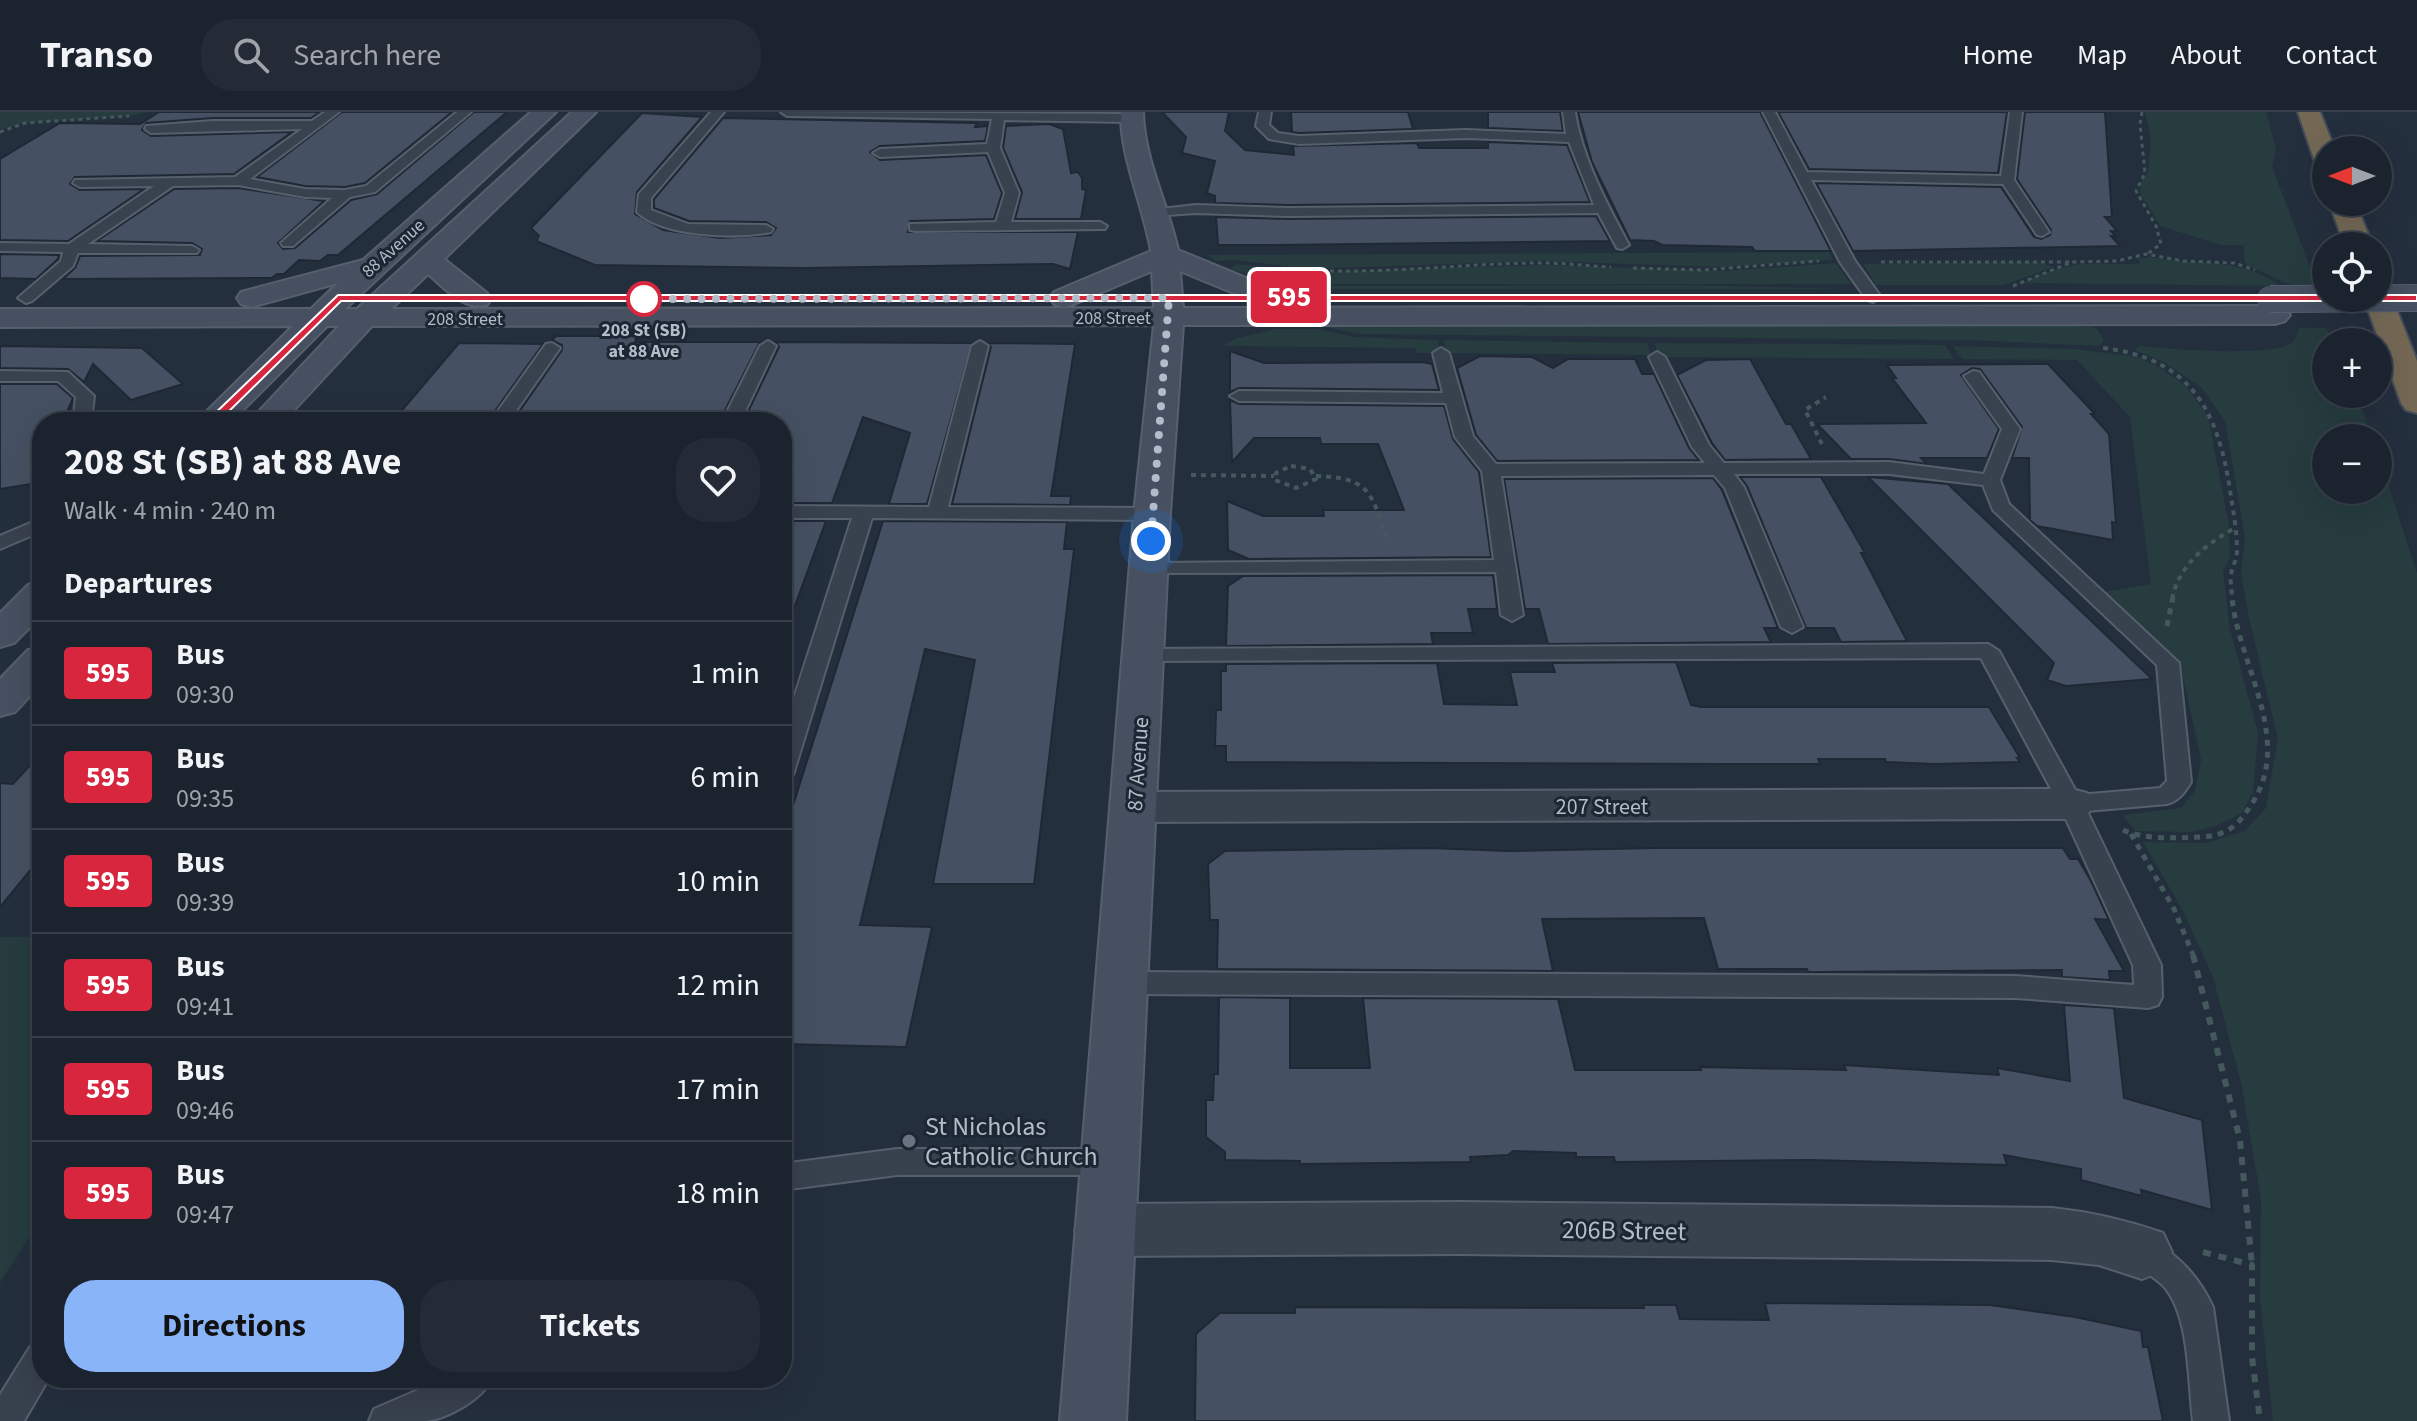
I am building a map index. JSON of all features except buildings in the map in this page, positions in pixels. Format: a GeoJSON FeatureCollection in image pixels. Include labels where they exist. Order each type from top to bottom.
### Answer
{"type":"FeatureCollection","features":[{"type":"Feature","properties":{"kind":"highway"},"geometry":{"type":"LineString","coordinates":[[2309,112],[2318,136]]}},
{"type":"Feature","properties":{"kind":"highway"},"geometry":{"type":"LineString","coordinates":[[2383,312],[2417,403]]}},
{"type":"Feature","properties":{"kind":"main road","name":"88 Avenue"},"geometry":{"type":"LineString","coordinates":[[222,412],[373,265],[545,112]]}},
{"type":"Feature","properties":{"kind":"main road","name":"88 Avenue"},"geometry":{"type":"LineString","coordinates":[[275,412],[374,309],[585,112]]}},
{"type":"Feature","properties":{"kind":"main road","name":"87 Avenue"},"geometry":{"type":"LineString","coordinates":[[1093,1421],[1150,569],[1155,333],[1165,255],[1131,115]]}},
{"type":"Feature","properties":{"kind":"main road"},"geometry":{"type":"LineString","coordinates":[[1067,308],[1165,255],[1266,308]]}},
{"type":"Feature","properties":{"kind":"main road"},"geometry":{"type":"LineString","coordinates":[[427,259],[477,299]]}},
{"type":"Feature","properties":{"kind":"main road"},"geometry":{"type":"LineString","coordinates":[[251,298],[373,265]]}},
{"type":"Feature","properties":{"kind":"main road","name":"208 Street"},"geometry":{"type":"LineString","coordinates":[[0,318],[316,319],[374,309],[477,299],[1067,308],[1155,333],[1266,308],[1873,297],[2023,298],[2417,314]]}},
{"type":"Feature","properties":{"kind":"main road","name":"208 Street"},"geometry":{"type":"LineString","coordinates":[[13,298],[338,298],[374,309],[450,319],[1067,308]]}},
{"type":"Feature","properties":{"kind":"main road","name":"208 Street"},"geometry":{"type":"LineString","coordinates":[[1266,308],[2273,307],[2417,298]]}},
{"type":"Feature","properties":{"kind":"main road"},"geometry":{"type":"LineString","coordinates":[[1067,308],[1155,333],[1216,334],[1266,308]]}},
{"type":"Feature","properties":{"kind":"main road"},"geometry":{"type":"LineString","coordinates":[[212,318],[246,342],[265,368]]}},
{"type":"Feature","properties":{"kind":"main road"},"geometry":{"type":"LineString","coordinates":[[325,359],[450,319]]}},
{"type":"Feature","properties":{"kind":"main road"},"geometry":{"type":"LineString","coordinates":[[0,635],[32,603]]}},
{"type":"Feature","properties":{"kind":"main road"},"geometry":{"type":"LineString","coordinates":[[0,703],[32,669]]}},
{"type":"Feature","properties":{"kind":"street","name":"207 Street"},"geometry":{"type":"LineString","coordinates":[[1134,807],[2071,804]]}},
{"type":"Feature","properties":{"kind":"street","name":"206B Street"},"geometry":{"type":"LineString","coordinates":[[1105,1230],[1477,1228],[2052,1234],[2168,1251]]}},
{"type":"Feature","properties":{"kind":"lane"},"geometry":{"type":"LineString","coordinates":[[238,181],[333,112]]}},
{"type":"Feature","properties":{"kind":"lane"},"geometry":{"type":"LineString","coordinates":[[80,183],[238,181],[305,193],[345,194],[370,189],[465,112]]}},
{"type":"Feature","properties":{"kind":"lane"},"geometry":{"type":"LineString","coordinates":[[718,112],[644,197],[644,212],[660,223],[691,229],[766,229]]}},
{"type":"Feature","properties":{"kind":"lane"},"geometry":{"type":"LineString","coordinates":[[787,112],[1131,115]]}},
{"type":"Feature","properties":{"kind":"lane"},"geometry":{"type":"LineString","coordinates":[[1265,112],[1262,126],[1274,136],[1299,140],[1448,129],[1575,138]]}},
{"type":"Feature","properties":{"kind":"lane"},"geometry":{"type":"LineString","coordinates":[[1569,112],[1575,138],[1603,209],[1622,245]]}},
{"type":"Feature","properties":{"kind":"lane"},"geometry":{"type":"LineString","coordinates":[[1769,112],[1848,262],[1873,297]]}},
{"type":"Feature","properties":{"kind":"lane"},"geometry":{"type":"LineString","coordinates":[[2016,112],[2007,180],[2042,232]]}},
{"type":"Feature","properties":{"kind":"lane"},"geometry":{"type":"LineString","coordinates":[[998,114],[993,148],[1012,193],[1002,227]]}},
{"type":"Feature","properties":{"kind":"lane"},"geometry":{"type":"LineString","coordinates":[[151,129],[213,125],[313,125]]}},
{"type":"Feature","properties":{"kind":"lane"},"geometry":{"type":"LineString","coordinates":[[880,153],[993,148]]}},
{"type":"Feature","properties":{"kind":"lane"},"geometry":{"type":"LineString","coordinates":[[1802,176],[2007,180]]}},
{"type":"Feature","properties":{"kind":"lane"},"geometry":{"type":"LineString","coordinates":[[13,298],[68,263],[72,248],[168,183]]}},
{"type":"Feature","properties":{"kind":"lane"},"geometry":{"type":"LineString","coordinates":[[288,243],[345,194]]}},
{"type":"Feature","properties":{"kind":"lane"},"geometry":{"type":"LineString","coordinates":[[1157,213],[1196,209],[1288,212],[1603,209]]}},
{"type":"Feature","properties":{"kind":"lane"},"geometry":{"type":"LineString","coordinates":[[915,227],[1100,226]]}},
{"type":"Feature","properties":{"kind":"lane"},"geometry":{"type":"LineString","coordinates":[[0,247],[192,250]]}},
{"type":"Feature","properties":{"kind":"lane"},"geometry":{"type":"LineString","coordinates":[[736,412],[768,346]]}},
{"type":"Feature","properties":{"kind":"lane"},"geometry":{"type":"LineString","coordinates":[[937,513],[980,346]]}},
{"type":"Feature","properties":{"kind":"lane"},"geometry":{"type":"LineString","coordinates":[[506,412],[552,348]]}},
{"type":"Feature","properties":{"kind":"lane"},"geometry":{"type":"LineString","coordinates":[[1441,353],[1464,437],[1491,470],[1512,615]]}},
{"type":"Feature","properties":{"kind":"lane"},"geometry":{"type":"LineString","coordinates":[[1657,357],[1701,447],[1734,487],[1792,627]]}},
{"type":"Feature","properties":{"kind":"lane"},"geometry":{"type":"LineString","coordinates":[[0,376],[62,376],[85,396],[83,412]]}},
{"type":"Feature","properties":{"kind":"lane"},"geometry":{"type":"LineString","coordinates":[[1973,376],[2011,429],[1991,480],[2000,506],[2168,663],[2179,782],[2167,796],[2071,804]]}},
{"type":"Feature","properties":{"kind":"lane"},"geometry":{"type":"LineString","coordinates":[[1239,396],[1451,398]]}},
{"type":"Feature","properties":{"kind":"lane"},"geometry":{"type":"LineString","coordinates":[[1491,470],[1889,468],[1991,480]]}},
{"type":"Feature","properties":{"kind":"lane"},"geometry":{"type":"LineString","coordinates":[[792,512],[1152,514]]}},
{"type":"Feature","properties":{"kind":"lane"},"geometry":{"type":"LineString","coordinates":[[792,740],[864,512]]}},
{"type":"Feature","properties":{"kind":"lane"},"geometry":{"type":"LineString","coordinates":[[0,543],[32,529]]}},
{"type":"Feature","properties":{"kind":"lane"},"geometry":{"type":"LineString","coordinates":[[1150,569],[1505,566]]}},
{"type":"Feature","properties":{"kind":"lane"},"geometry":{"type":"LineString","coordinates":[[1122,983],[2016,987],[2148,997],[2147,965],[2071,804],[1988,651],[1144,656]]}},
{"type":"Feature","properties":{"kind":"lane"},"geometry":{"type":"LineString","coordinates":[[792,1176],[897,1162],[1110,1162]]}},
{"type":"Feature","properties":{"kind":"lane"},"geometry":{"type":"LineString","coordinates":[[2168,1251],[2176,1276],[2196,1307],[2211,1421]]}},
{"type":"Feature","properties":{"kind":"lane"},"geometry":{"type":"LineString","coordinates":[[4,1421],[32,1375]]}},
{"type":"Feature","properties":{"kind":"lane"},"geometry":{"type":"LineString","coordinates":[[387,1421],[461,1388]]}},
{"type":"Feature","properties":{"kind":"path"},"geometry":{"type":"LineString","coordinates":[[1624,267],[1704,270],[1848,262],[2117,261],[2146,254],[2161,244],[2156,226],[2136,191],[2145,173],[2140,124],[2142,112]]}},
{"type":"Feature","properties":{"kind":"path"},"geometry":{"type":"LineString","coordinates":[[0,132],[25,123],[138,114]]}},
{"type":"Feature","properties":{"kind":"path"},"geometry":{"type":"LineString","coordinates":[[2146,254],[2183,261],[2234,263],[2260,272]]}},
{"type":"Feature","properties":{"kind":"path"},"geometry":{"type":"LineString","coordinates":[[2023,298],[2012,286],[2072,262]]}},
{"type":"Feature","properties":{"kind":"path"},"geometry":{"type":"LineString","coordinates":[[1272,266],[1312,271],[1543,263],[1612,267]]}},
{"type":"Feature","properties":{"kind":"path"},"geometry":{"type":"LineString","coordinates":[[1826,397],[1805,410],[1820,435],[1830,468]]}},
{"type":"Feature","properties":{"kind":"path"},"geometry":{"type":"LineString","coordinates":[[1274,476],[1291,466],[1310,469],[1316,476],[1342,476],[1361,482],[1369,489],[1393,567]]}},
{"type":"Feature","properties":{"kind":"path"},"geometry":{"type":"LineString","coordinates":[[1190,475],[1274,476],[1283,485],[1296,488],[1314,483],[1316,476]]}},
{"type":"Feature","properties":{"kind":"path"},"geometry":{"type":"LineString","coordinates":[[2143,640],[2163,633],[2169,621],[2177,577],[2212,541],[2235,528]]}},
{"type":"Feature","properties":{"kind":"path"},"geometry":{"type":"LineString","coordinates":[[2131,834],[2174,909],[2199,969],[2240,1140],[2252,1265],[2252,1357],[2260,1421]]}},
{"type":"Feature","properties":{"kind":"path"},"geometry":{"type":"LineString","coordinates":[[2168,1251],[2252,1265]]}},
{"type":"Feature","properties":{"kind":"green space"},"geometry":{"type":"Polygon","coordinates":[[[0,112],[145,112],[130,116],[25,123],[0,130],[0,112]]]}},
{"type":"Feature","properties":{"kind":"green space"},"geometry":{"type":"Polygon","coordinates":[[[2145,112],[2266,112],[2276,149],[2272,167],[2312,272],[2312,285],[2291,285],[2245,264],[2243,245],[2221,245],[2160,226],[2140,193],[2141,182],[2148,173],[2151,139],[2145,112]]]}},
{"type":"Feature","properties":{"kind":"green space"},"geometry":{"type":"Polygon","coordinates":[[[1829,252],[1833,260],[1720,267],[1541,261],[1308,269],[1235,260],[1216,261],[1207,255],[1829,252]]]}},
{"type":"Feature","properties":{"kind":"green space"},"geometry":{"type":"Polygon","coordinates":[[[2149,257],[2234,266],[2250,270],[2279,286],[2022,283],[2068,266],[2134,264],[2141,263],[2137,259],[2149,257]]]}},
{"type":"Feature","properties":{"kind":"green space"},"geometry":{"type":"Polygon","coordinates":[[[2039,262],[2054,267],[2004,285],[1876,285],[1863,264],[2039,262]]]}},
{"type":"Feature","properties":{"kind":"green space"},"geometry":{"type":"Polygon","coordinates":[[[1836,263],[1851,284],[1331,284],[1230,270],[1236,264],[1311,272],[1546,265],[1724,271],[1836,263]]]}},
{"type":"Feature","properties":{"kind":"green space"},"geometry":{"type":"Polygon","coordinates":[[[1233,274],[1326,286],[1678,285],[1854,289],[1330,289],[1274,284],[1233,274]]]}},
{"type":"Feature","properties":{"kind":"green space"},"geometry":{"type":"Polygon","coordinates":[[[2027,323],[2091,327],[2097,329],[2104,340],[2100,346],[1967,340],[1358,334],[1326,327],[2027,323]]]}},
{"type":"Feature","properties":{"kind":"green space"},"geometry":{"type":"Polygon","coordinates":[[[2299,328],[2312,328],[2312,408],[2361,408],[2368,424],[2312,424],[2312,504],[2392,504],[2392,496],[2417,573],[2417,1421],[2273,1421],[2260,1300],[2261,1200],[2242,1087],[2213,977],[2183,911],[2143,842],[2207,843],[2245,831],[2266,808],[2278,738],[2241,574],[2245,537],[2225,421],[2201,387],[2162,361],[2134,350],[2140,346],[2218,351],[2261,350],[2278,348],[2295,339],[2299,328]]]}},
{"type":"Feature","properties":{"kind":"green space"},"geometry":{"type":"Polygon","coordinates":[[[1276,329],[1319,329],[1355,337],[1439,340],[1438,353],[1417,353],[1416,348],[1222,346],[1238,338],[1276,329]]]}},
{"type":"Feature","properties":{"kind":"green space"},"geometry":{"type":"Polygon","coordinates":[[[1444,340],[1647,343],[1651,355],[1445,353],[1444,340]]]}},
{"type":"Feature","properties":{"kind":"green space"},"geometry":{"type":"Polygon","coordinates":[[[1655,343],[1945,345],[1954,359],[1670,357],[1658,355],[1655,343]]]}},
{"type":"Feature","properties":{"kind":"green space"},"geometry":{"type":"Polygon","coordinates":[[[1953,346],[2074,349],[2137,357],[2159,367],[2186,386],[2208,417],[2229,526],[2230,557],[2223,572],[2230,629],[2258,733],[2253,792],[2242,813],[2216,826],[2191,832],[2135,831],[2123,815],[2181,808],[2195,791],[2201,760],[2180,662],[2103,592],[2151,584],[2130,417],[2077,360],[1962,359],[1953,346]]]}},
{"type":"Feature","properties":{"kind":"green space"},"geometry":{"type":"Polygon","coordinates":[[[0,937],[32,937],[32,1233],[0,1282],[0,937]]]}},
{"type":"Feature","properties":{"kind":"bus line","name":"595"},"geometry":{"type":"LineString","coordinates":[[222,412],[338,298],[2417,298]]}},
{"type":"Feature","properties":{"kind":"place","name":"208 St (SB) at 88 Ave"},"geometry":{"type":"Point","coordinates":[644,299]}},
{"type":"Feature","properties":{"kind":"place","name":"St Nicholas Catholic Church"},"geometry":{"type":"Point","coordinates":[909,1141]}},
{"type":"Feature","properties":{"kind":"route"},"geometry":{"type":"LineString","coordinates":[[644,299],[1169,298],[1151,541]]}}]}
